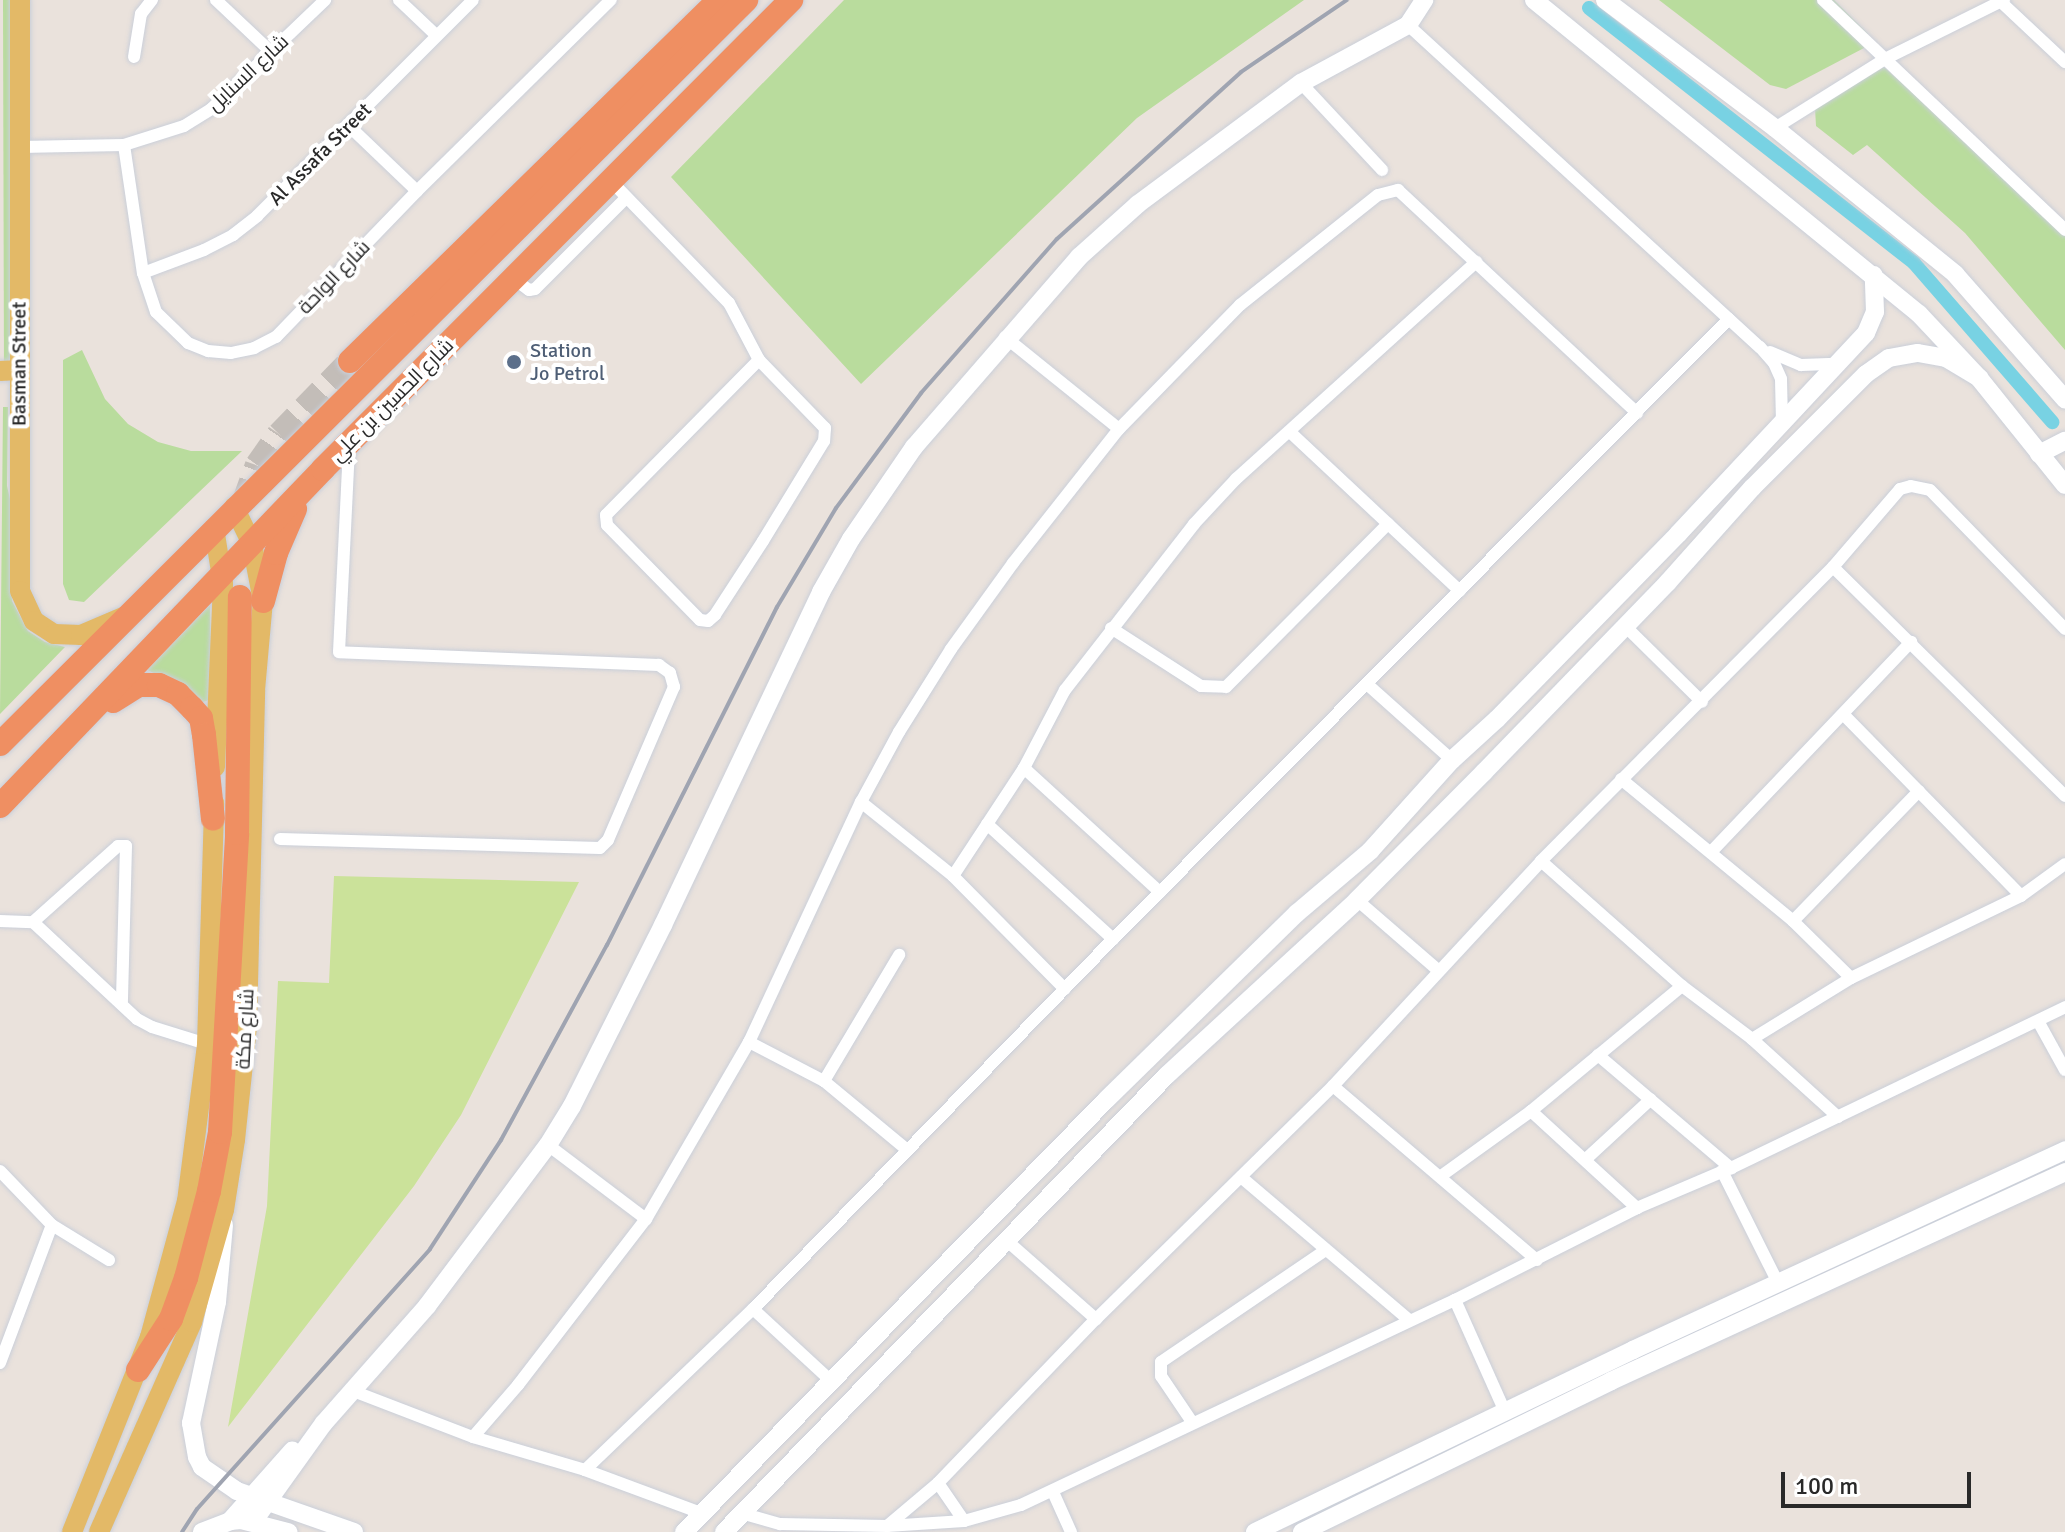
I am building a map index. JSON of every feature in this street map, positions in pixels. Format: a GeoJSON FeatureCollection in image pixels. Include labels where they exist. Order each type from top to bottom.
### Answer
{"type":"FeatureCollection","features":[{"type":"Feature","properties":{"kind":"highway"},"geometry":{"type":"LineString","coordinates":[[350,361],[719,0]]}},
{"type":"Feature","properties":{"kind":"highway","name":"شارع الحسين بن علي"},"geometry":{"type":"LineString","coordinates":[[0,744],[234,507],[746,0]]}},
{"type":"Feature","properties":{"kind":"highway","name":"شارع الحسين بن علي"},"geometry":{"type":"LineString","coordinates":[[0,806],[307,486],[513,278],[559,249],[619,190],[791,0]]}},
{"type":"Feature","properties":{"kind":"highway"},"geometry":{"type":"LineString","coordinates":[[138,1370],[164,1332],[186,1278],[209,1191],[220,1132],[252,599],[307,486]]}},
{"type":"Feature","properties":{"kind":"highway"},"geometry":{"type":"LineString","coordinates":[[87,717],[139,685],[159,685],[183,698],[201,718],[213,819]]}},
{"type":"Feature","properties":{"kind":"main road","name":"Basman Street"},"geometry":{"type":"LineString","coordinates":[[20,0],[20,147],[10,370],[20,591],[28,612],[45,630],[68,636],[81,635],[130,614]]}},
{"type":"Feature","properties":{"kind":"main road","name":"شارع مكة"},"geometry":{"type":"LineString","coordinates":[[99,1532],[192,1322],[224,1210],[235,1140],[247,1025],[255,690],[252,544],[234,507]]}},
{"type":"Feature","properties":{"kind":"main road","name":"شارع مكة"},"geometry":{"type":"LineString","coordinates":[[72,1532],[138,1370],[187,1201],[207,1044],[222,575],[214,528]]}},
{"type":"Feature","properties":{"kind":"street"},"geometry":{"type":"LineString","coordinates":[[134,57],[141,14],[152,0]]}},
{"type":"Feature","properties":{"kind":"street"},"geometry":{"type":"LineString","coordinates":[[216,0],[271,52]]}},
{"type":"Feature","properties":{"kind":"street","name":"شارع السنايل"},"geometry":{"type":"LineString","coordinates":[[20,147],[124,145],[169,132],[211,109],[325,0]]}},
{"type":"Feature","properties":{"kind":"street"},"geometry":{"type":"LineString","coordinates":[[399,0],[436,35]]}},
{"type":"Feature","properties":{"kind":"street","name":"Al Assafa Street"},"geometry":{"type":"LineString","coordinates":[[143,273],[204,250],[233,235],[349,126],[473,0]]}},
{"type":"Feature","properties":{"kind":"street","name":"شارع الواحة"},"geometry":{"type":"LineString","coordinates":[[124,145],[143,273],[156,312],[188,343],[208,351],[231,353],[254,348],[276,337],[417,191],[611,0]]}},
{"type":"Feature","properties":{"kind":"street"},"geometry":{"type":"LineString","coordinates":[[202,1532],[230,1521],[258,1499],[316,1438],[324,1423],[427,1306],[548,1145],[572,1106],[663,925],[821,592],[851,539],[914,447],[1005,337],[1079,257],[1138,204],[1301,83],[1408,25],[1424,0]]}},
{"type":"Feature","properties":{"kind":"street"},"geometry":{"type":"LineString","coordinates":[[1534,0],[1919,314],[1979,378],[2065,485]]}},
{"type":"Feature","properties":{"kind":"street"},"geometry":{"type":"LineString","coordinates":[[1823,0],[2065,230]]}},
{"type":"Feature","properties":{"kind":"street"},"geometry":{"type":"LineString","coordinates":[[1775,128],[1885,59],[2003,1],[2065,62]]}},
{"type":"Feature","properties":{"kind":"street"},"geometry":{"type":"LineString","coordinates":[[1611,2],[1775,128],[1955,274],[2065,399]]}},
{"type":"Feature","properties":{"kind":"street"},"geometry":{"type":"LineString","coordinates":[[1408,25],[1760,347],[1774,363],[1781,379],[1782,423]]}},
{"type":"Feature","properties":{"kind":"street"},"geometry":{"type":"LineString","coordinates":[[1301,83],[1382,170]]}},
{"type":"Feature","properties":{"kind":"street"},"geometry":{"type":"LineString","coordinates":[[349,126],[417,191]]}},
{"type":"Feature","properties":{"kind":"street"},"geometry":{"type":"LineString","coordinates":[[619,190],[729,303],[759,360],[822,423],[824,441],[715,615],[708,621],[700,620],[607,525],[606,515],[759,360]]}},
{"type":"Feature","properties":{"kind":"street"},"geometry":{"type":"LineString","coordinates":[[473,1437],[518,1385],[646,1219],[749,1042],[861,802],[899,732],[951,649],[1013,563],[1119,429],[1240,305],[1378,195],[1388,191],[1404,193],[1637,413]]}},
{"type":"Feature","properties":{"kind":"street"},"geometry":{"type":"LineString","coordinates":[[953,876],[1024,768],[1065,690],[1194,524],[1236,479],[1291,433],[1476,262]]}},
{"type":"Feature","properties":{"kind":"street"},"geometry":{"type":"LineString","coordinates":[[684,1532],[1297,913],[1370,851],[1452,760],[1585,631],[1839,364],[1872,321],[1877,298],[1874,275]]}},
{"type":"Feature","properties":{"kind":"street"},"geometry":{"type":"LineString","coordinates":[[585,1470],[753,1309],[1113,939],[1729,319]]}},
{"type":"Feature","properties":{"kind":"street"},"geometry":{"type":"LineString","coordinates":[[1005,337],[1119,429]]}},
{"type":"Feature","properties":{"kind":"street"},"geometry":{"type":"LineString","coordinates":[[1760,347],[1801,365],[1839,364]]}},
{"type":"Feature","properties":{"kind":"street"},"geometry":{"type":"LineString","coordinates":[[724,1532],[1167,1075],[1357,900],[1625,626],[1752,488],[1866,374],[1889,358],[1918,353],[1936,355],[1979,378]]}},
{"type":"Feature","properties":{"kind":"street"},"geometry":{"type":"LineString","coordinates":[[1291,433],[1460,591]]}},
{"type":"Feature","properties":{"kind":"street"},"geometry":{"type":"LineString","coordinates":[[2039,454],[2065,441]]}},
{"type":"Feature","properties":{"kind":"street"},"geometry":{"type":"LineString","coordinates":[[280,839],[600,848],[608,840],[674,687],[670,673],[659,665],[339,652],[350,442]]}},
{"type":"Feature","properties":{"kind":"street"},"geometry":{"type":"LineString","coordinates":[[1736,470],[1752,488]]}},
{"type":"Feature","properties":{"kind":"street"},"geometry":{"type":"LineString","coordinates":[[887,1526],[938,1483],[1096,1319],[1333,1086],[1541,861],[1833,567],[1900,489],[1920,486],[1930,490],[2065,629]]}},
{"type":"Feature","properties":{"kind":"street"},"geometry":{"type":"LineString","coordinates":[[1111,628],[1201,686],[1226,687],[1388,524]]}},
{"type":"Feature","properties":{"kind":"street"},"geometry":{"type":"LineString","coordinates":[[1833,567],[2065,796]]}},
{"type":"Feature","properties":{"kind":"street"},"geometry":{"type":"LineString","coordinates":[[1625,626],[1702,702]]}},
{"type":"Feature","properties":{"kind":"street"},"geometry":{"type":"LineString","coordinates":[[1712,851],[1911,642]]}},
{"type":"Feature","properties":{"kind":"street"},"geometry":{"type":"LineString","coordinates":[[1368,685],[1452,760]]}},
{"type":"Feature","properties":{"kind":"street"},"geometry":{"type":"LineString","coordinates":[[1844,715],[2021,896]]}},
{"type":"Feature","properties":{"kind":"street"},"geometry":{"type":"LineString","coordinates":[[1024,768],[1160,892]]}},
{"type":"Feature","properties":{"kind":"street"},"geometry":{"type":"LineString","coordinates":[[1621,779],[1712,851],[1793,921],[1851,978]]}},
{"type":"Feature","properties":{"kind":"street"},"geometry":{"type":"LineString","coordinates":[[1793,921],[1919,791]]}},
{"type":"Feature","properties":{"kind":"street"},"geometry":{"type":"LineString","coordinates":[[861,802],[953,876],[1065,989]]}},
{"type":"Feature","properties":{"kind":"street"},"geometry":{"type":"LineString","coordinates":[[987,824],[1113,939]]}},
{"type":"Feature","properties":{"kind":"street"},"geometry":{"type":"LineString","coordinates":[[33,922],[118,846],[126,846],[122,1004]]}},
{"type":"Feature","properties":{"kind":"street"},"geometry":{"type":"LineString","coordinates":[[1541,861],[1682,986],[1752,1039],[1838,1117]]}},
{"type":"Feature","properties":{"kind":"street"},"geometry":{"type":"LineString","coordinates":[[1752,1039],[1851,978],[2021,896],[2065,864]]}},
{"type":"Feature","properties":{"kind":"street"},"geometry":{"type":"LineString","coordinates":[[1357,900],[1439,971]]}},
{"type":"Feature","properties":{"kind":"street"},"geometry":{"type":"LineString","coordinates":[[0,921],[33,922],[122,1004],[152,1027],[207,1044]]}},
{"type":"Feature","properties":{"kind":"street"},"geometry":{"type":"LineString","coordinates":[[824,1081],[899,955]]}},
{"type":"Feature","properties":{"kind":"street"},"geometry":{"type":"LineString","coordinates":[[1441,1176],[1531,1111],[1682,986]]}},
{"type":"Feature","properties":{"kind":"street"},"geometry":{"type":"LineString","coordinates":[[741,1513],[780,1524],[887,1526],[964,1521],[1053,1492],[1192,1422],[1455,1300],[1637,1208],[1726,1170],[2065,1007]]}},
{"type":"Feature","properties":{"kind":"street"},"geometry":{"type":"LineString","coordinates":[[2038,1021],[2065,1070]]}},
{"type":"Feature","properties":{"kind":"street"},"geometry":{"type":"LineString","coordinates":[[749,1042],[824,1081],[907,1150]]}},
{"type":"Feature","properties":{"kind":"street"},"geometry":{"type":"LineString","coordinates":[[1598,1055],[1651,1099],[1726,1170],[1779,1285]]}},
{"type":"Feature","properties":{"kind":"street"},"geometry":{"type":"LineString","coordinates":[[1150,1059],[1167,1075]]}},
{"type":"Feature","properties":{"kind":"street"},"geometry":{"type":"LineString","coordinates":[[1333,1086],[1537,1260]]}},
{"type":"Feature","properties":{"kind":"street"},"geometry":{"type":"LineString","coordinates":[[1586,1159],[1651,1099]]}},
{"type":"Feature","properties":{"kind":"street"},"geometry":{"type":"LineString","coordinates":[[1531,1111],[1637,1208]]}},
{"type":"Feature","properties":{"kind":"street"},"geometry":{"type":"LineString","coordinates":[[548,1145],[646,1219]]}},
{"type":"Feature","properties":{"kind":"street"},"geometry":{"type":"LineString","coordinates":[[1255,1532],[2065,1150]]}},
{"type":"Feature","properties":{"kind":"street"},"geometry":{"type":"LineString","coordinates":[[0,1171],[52,1225],[109,1260]]}},
{"type":"Feature","properties":{"kind":"street"},"geometry":{"type":"LineString","coordinates":[[1302,1532],[1623,1375],[1767,1312],[2065,1172]]}},
{"type":"Feature","properties":{"kind":"street"},"geometry":{"type":"LineString","coordinates":[[1241,1177],[1409,1320]]}},
{"type":"Feature","properties":{"kind":"street"},"geometry":{"type":"LineString","coordinates":[[224,1210],[219,1288],[193,1411],[192,1436],[202,1467],[221,1482],[258,1499],[354,1532]]}},
{"type":"Feature","properties":{"kind":"street"},"geometry":{"type":"LineString","coordinates":[[0,1363],[52,1225]]}},
{"type":"Feature","properties":{"kind":"street"},"geometry":{"type":"LineString","coordinates":[[1006,1240],[1096,1319]]}},
{"type":"Feature","properties":{"kind":"street"},"geometry":{"type":"LineString","coordinates":[[1192,1422],[1161,1376],[1161,1362],[1326,1250]]}},
{"type":"Feature","properties":{"kind":"street"},"geometry":{"type":"LineString","coordinates":[[1759,1294],[1767,1312]]}},
{"type":"Feature","properties":{"kind":"street"},"geometry":{"type":"LineString","coordinates":[[1455,1300],[1505,1412]]}},
{"type":"Feature","properties":{"kind":"street"},"geometry":{"type":"LineString","coordinates":[[753,1309],[831,1381]]}},
{"type":"Feature","properties":{"kind":"street"},"geometry":{"type":"LineString","coordinates":[[353,1391],[473,1437],[585,1470],[701,1513]]}},
{"type":"Feature","properties":{"kind":"street"},"geometry":{"type":"LineString","coordinates":[[938,1483],[964,1521]]}},
{"type":"Feature","properties":{"kind":"street"},"geometry":{"type":"LineString","coordinates":[[1053,1492],[1071,1532]]}},
{"type":"Feature","properties":{"kind":"street"},"geometry":{"type":"LineString","coordinates":[[253,1522],[258,1499]]}},
{"type":"Feature","properties":{"kind":"street"},"geometry":{"type":"LineString","coordinates":[[230,1521],[253,1522],[288,1532]]}},
{"type":"Feature","properties":{"kind":"green space"},"geometry":{"type":"Polygon","coordinates":[[[3,0],[12,0],[13,352],[4,370],[3,0]]]}},
{"type":"Feature","properties":{"kind":"green space"},"geometry":{"type":"Polygon","coordinates":[[[844,0],[1304,0],[1137,118],[861,384],[671,177],[844,0]]]}},
{"type":"Feature","properties":{"kind":"green space"},"geometry":{"type":"Polygon","coordinates":[[[1659,0],[1834,0],[1868,34],[1864,48],[1786,89],[1770,85],[1659,0]]]}},
{"type":"Feature","properties":{"kind":"green space"},"geometry":{"type":"Polygon","coordinates":[[[1884,67],[2065,231],[2065,350],[1965,233],[1867,145],[1853,155],[1816,126],[1815,108],[1884,67]]]}},
{"type":"Feature","properties":{"kind":"green space"},"geometry":{"type":"Polygon","coordinates":[[[82,350],[105,399],[128,424],[158,442],[191,451],[242,451],[84,602],[69,600],[63,584],[63,360],[82,350]]]}},
{"type":"Feature","properties":{"kind":"green space"},"geometry":{"type":"Polygon","coordinates":[[[3,407],[8,407],[7,486],[13,512],[12,601],[28,631],[45,642],[65,647],[0,714],[3,407]]]}},
{"type":"Feature","properties":{"kind":"green space"},"geometry":{"type":"Polygon","coordinates":[[[210,605],[212,699],[203,702],[184,686],[147,670],[210,605]]]}},
{"type":"Feature","properties":{"kind":"green space"},"geometry":{"type":"Polygon","coordinates":[[[334,876],[579,882],[461,1115],[414,1186],[228,1427],[267,1206],[278,981],[329,983],[334,876]]]}},
{"type":"Feature","properties":{"kind":"waterway"},"geometry":{"type":"LineString","coordinates":[[1589,8],[1914,263],[2052,422]]}},
{"type":"Feature","properties":{"kind":"tunnel"},"geometry":{"type":"LineString","coordinates":[[243,504],[257,465],[279,434],[350,361]]}},
{"type":"Feature","properties":{"kind":"railway"},"geometry":{"type":"LineString","coordinates":[[182,1532],[197,1509],[430,1249],[501,1140],[607,945],[777,607],[836,508],[921,393],[1057,239],[1241,72],[1347,0]]}},
{"type":"Feature","properties":{"kind":"place","name":"Station Jo Petrol"},"geometry":{"type":"Point","coordinates":[514,362]}}]}
